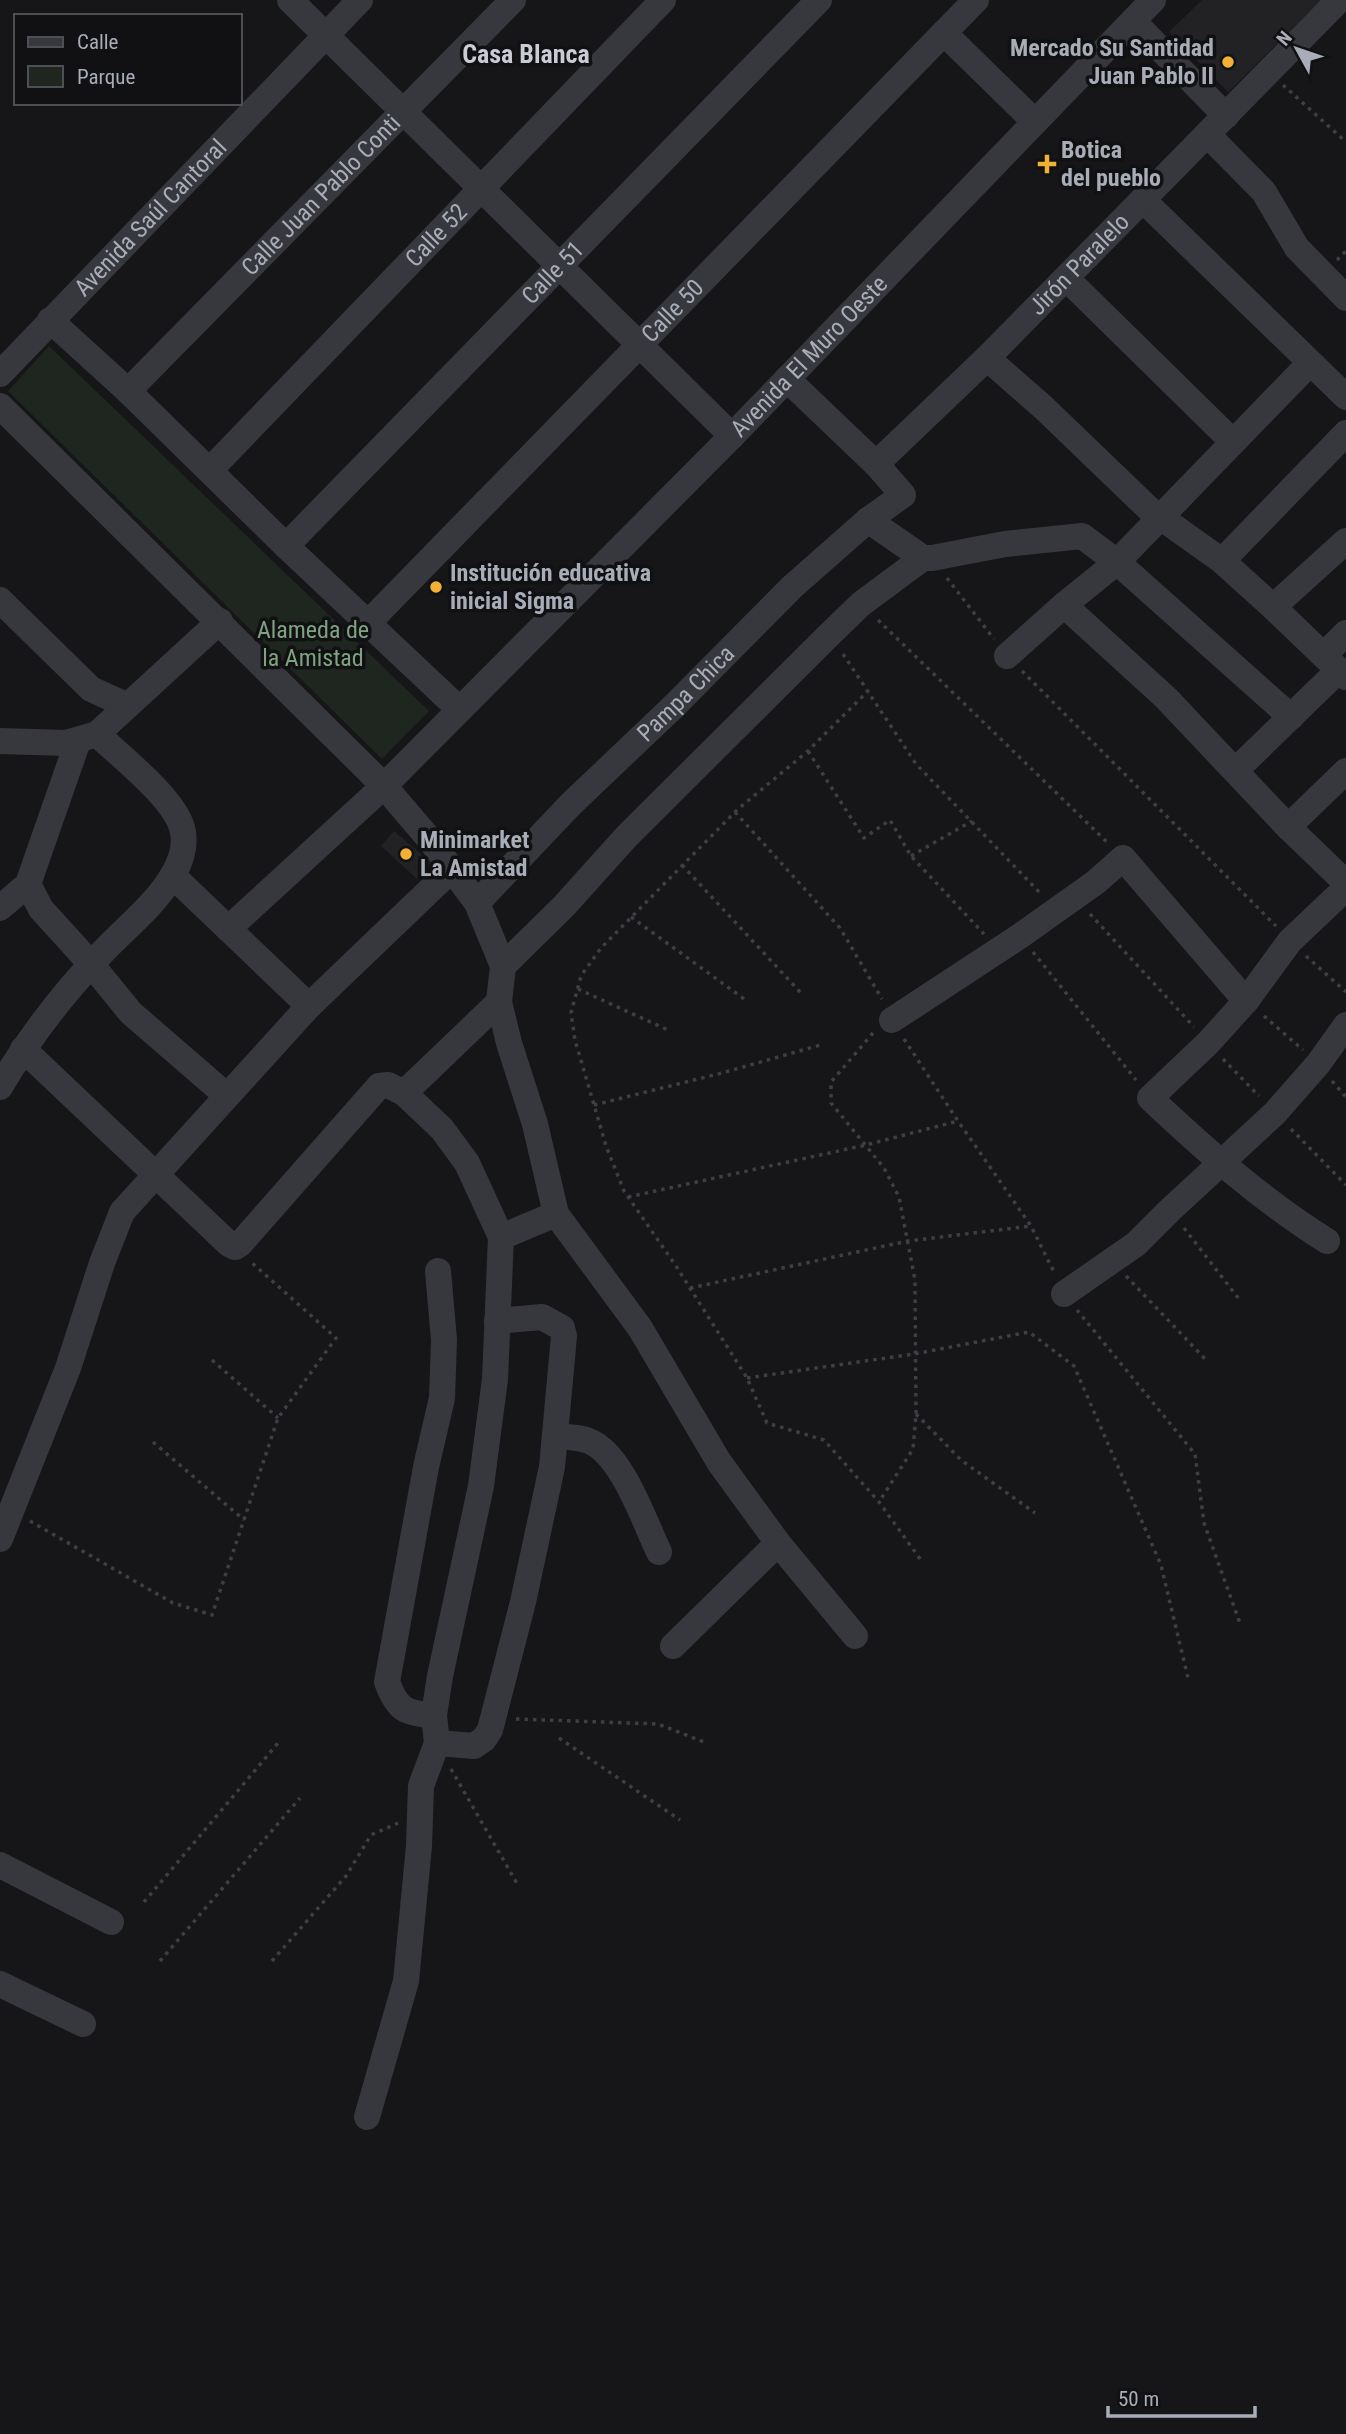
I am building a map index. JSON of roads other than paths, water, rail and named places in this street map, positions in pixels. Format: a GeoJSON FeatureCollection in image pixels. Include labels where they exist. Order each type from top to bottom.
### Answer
{"type":"FeatureCollection","features":[{"type":"Feature","properties":{"kind":"street"},"geometry":{"type":"LineString","coordinates":[[290,0],[732,436]]}},
{"type":"Feature","properties":{"kind":"street","name":"Avenida Saúl Cantoral"},"geometry":{"type":"LineString","coordinates":[[0,374],[360,0]]}},
{"type":"Feature","properties":{"kind":"street","name":"Calle Juan Pablo Conti"},"geometry":{"type":"LineString","coordinates":[[128,391],[513,0]]}},
{"type":"Feature","properties":{"kind":"street","name":"Calle 52"},"geometry":{"type":"LineString","coordinates":[[210,470],[663,0]]}},
{"type":"Feature","properties":{"kind":"street","name":"Calle 51"},"geometry":{"type":"LineString","coordinates":[[286,546],[819,0]]}},
{"type":"Feature","properties":{"kind":"street","name":"Calle 50"},"geometry":{"type":"LineString","coordinates":[[368,623],[976,0]]}},
{"type":"Feature","properties":{"kind":"street","name":"Avenida El Muro Oeste"},"geometry":{"type":"LineString","coordinates":[[228,929],[384,786],[732,436],[1153,0]]}},
{"type":"Feature","properties":{"kind":"street","name":"Jirón Paralelo"},"geometry":{"type":"LineString","coordinates":[[876,464],[987,358],[1339,0]]}},
{"type":"Feature","properties":{"kind":"street"},"geometry":{"type":"LineString","coordinates":[[1133,21],[1226,116]]}},
{"type":"Feature","properties":{"kind":"street"},"geometry":{"type":"LineString","coordinates":[[944,33],[1034,121]]}},
{"type":"Feature","properties":{"kind":"street"},"geometry":{"type":"LineString","coordinates":[[1207,134],[1264,192],[1297,248],[1346,298]]}},
{"type":"Feature","properties":{"kind":"street"},"geometry":{"type":"LineString","coordinates":[[1143,200],[1346,397]]}},
{"type":"Feature","properties":{"kind":"street"},"geometry":{"type":"LineString","coordinates":[[1066,278],[1233,442]]}},
{"type":"Feature","properties":{"kind":"street"},"geometry":{"type":"LineString","coordinates":[[50,320],[128,391],[286,546],[459,709]]}},
{"type":"Feature","properties":{"kind":"street"},"geometry":{"type":"LineString","coordinates":[[987,358],[1159,517],[1222,561],[1336,667]]}},
{"type":"Feature","properties":{"kind":"street"},"geometry":{"type":"LineString","coordinates":[[1007,656],[1117,562],[1310,363]]}},
{"type":"Feature","properties":{"kind":"street"},"geometry":{"type":"LineString","coordinates":[[787,379],[876,464]]}},
{"type":"Feature","properties":{"kind":"street"},"geometry":{"type":"LineString","coordinates":[[0,406],[384,786],[431,841],[477,903],[503,966],[499,1002],[535,1124],[556,1214],[640,1328],[719,1462],[778,1543],[855,1636]]}},
{"type":"Feature","properties":{"kind":"street"},"geometry":{"type":"LineString","coordinates":[[1222,561],[1346,433]]}},
{"type":"Feature","properties":{"kind":"street","name":"Pampa Chica"},"geometry":{"type":"LineString","coordinates":[[477,903],[571,804],[793,587],[868,520],[903,495],[876,464]]}},
{"type":"Feature","properties":{"kind":"street"},"geometry":{"type":"LineString","coordinates":[[868,520],[928,558]]}},
{"type":"Feature","properties":{"kind":"street"},"geometry":{"type":"LineString","coordinates":[[503,966],[564,906],[627,836],[861,604],[928,558],[1074,535],[1087,538],[1290,717]]}},
{"type":"Feature","properties":{"kind":"street"},"geometry":{"type":"LineString","coordinates":[[1273,607],[1346,541]]}},
{"type":"Feature","properties":{"kind":"street"},"geometry":{"type":"LineString","coordinates":[[0,600],[91,689],[127,705]]}},
{"type":"Feature","properties":{"kind":"street"},"geometry":{"type":"LineString","coordinates":[[1064,605],[1166,698],[1346,885],[1290,941],[1246,1001],[1208,1043],[1150,1098],[1222,1163],[1299,1224],[1327,1241]]}},
{"type":"Feature","properties":{"kind":"street"},"geometry":{"type":"LineString","coordinates":[[0,908],[28,884],[88,738],[219,621]]}},
{"type":"Feature","properties":{"kind":"street"},"geometry":{"type":"LineString","coordinates":[[1236,770],[1336,667],[1346,633]]}},
{"type":"Feature","properties":{"kind":"street"},"geometry":{"type":"LineString","coordinates":[[0,741],[17,743],[88,738],[152,785],[178,817],[184,834],[184,844],[173,876],[65,992],[23,1049],[0,1087]]}},
{"type":"Feature","properties":{"kind":"street"},"geometry":{"type":"LineString","coordinates":[[1288,827],[1346,771]]}},
{"type":"Feature","properties":{"kind":"street"},"geometry":{"type":"LineString","coordinates":[[883,1026],[1010,943],[1096,882],[1123,858],[1246,1001]]}},
{"type":"Feature","properties":{"kind":"street"},"geometry":{"type":"LineString","coordinates":[[0,1539],[6,1509],[68,1368],[102,1263],[122,1212],[309,1006],[451,870]]}},
{"type":"Feature","properties":{"kind":"street"},"geometry":{"type":"LineString","coordinates":[[173,876],[309,1006]]}},
{"type":"Feature","properties":{"kind":"street"},"geometry":{"type":"LineString","coordinates":[[28,884],[41,909],[131,1013],[227,1096]]}},
{"type":"Feature","properties":{"kind":"street"},"geometry":{"type":"LineString","coordinates":[[404,1093],[499,1002]]}},
{"type":"Feature","properties":{"kind":"street"},"geometry":{"type":"LineString","coordinates":[[1065,1294],[1136,1244],[1275,1114],[1318,1064],[1346,1025]]}},
{"type":"Feature","properties":{"kind":"street"},"geometry":{"type":"LineString","coordinates":[[23,1049],[154,1175],[235,1247],[379,1086],[388,1085],[404,1093],[442,1129],[467,1163],[501,1237],[495,1379],[481,1486],[449,1628],[434,1715],[437,1742],[421,1786],[419,1846],[406,1981],[367,2117]]}},
{"type":"Feature","properties":{"kind":"street"},"geometry":{"type":"LineString","coordinates":[[501,1237],[556,1214]]}},
{"type":"Feature","properties":{"kind":"street"},"geometry":{"type":"LineString","coordinates":[[434,1715],[413,1714],[394,1702],[387,1682],[442,1398],[444,1340],[438,1271]]}},
{"type":"Feature","properties":{"kind":"street"},"geometry":{"type":"LineString","coordinates":[[437,1742],[474,1746],[484,1739],[492,1719],[523,1602],[552,1467],[564,1336],[562,1328],[542,1318],[498,1321]]}},
{"type":"Feature","properties":{"kind":"street"},"geometry":{"type":"LineString","coordinates":[[556,1436],[590,1441],[612,1458],[624,1475],[659,1552]]}},
{"type":"Feature","properties":{"kind":"street"},"geometry":{"type":"LineString","coordinates":[[673,1646],[778,1543]]}},
{"type":"Feature","properties":{"kind":"street"},"geometry":{"type":"LineString","coordinates":[[0,1864],[111,1922]]}},
{"type":"Feature","properties":{"kind":"street"},"geometry":{"type":"LineString","coordinates":[[0,1983],[83,2024]]}},
{"type":"Feature","properties":{"kind":"place","name":"Mercado Su Santidad Juan Pablo II"},"geometry":{"type":"Point","coordinates":[1228,62]}},
{"type":"Feature","properties":{"kind":"place","name":"Botica del pueblo"},"geometry":{"type":"Point","coordinates":[1047,164]}},
{"type":"Feature","properties":{"kind":"place","name":"Institución educativa inicial Sigma"},"geometry":{"type":"Point","coordinates":[436,587]}},
{"type":"Feature","properties":{"kind":"place","name":"Minimarket La Amistad"},"geometry":{"type":"Point","coordinates":[406,854]}},
{"type":"Feature","properties":{"kind":"district","name":"Casa Blanca"},"geometry":{"type":"Point","coordinates":[526,54]}},
{"type":"Feature","properties":{"kind":"park label","name":"Alameda de la Amistad"},"geometry":{"type":"Point","coordinates":[313,644]}}]}
